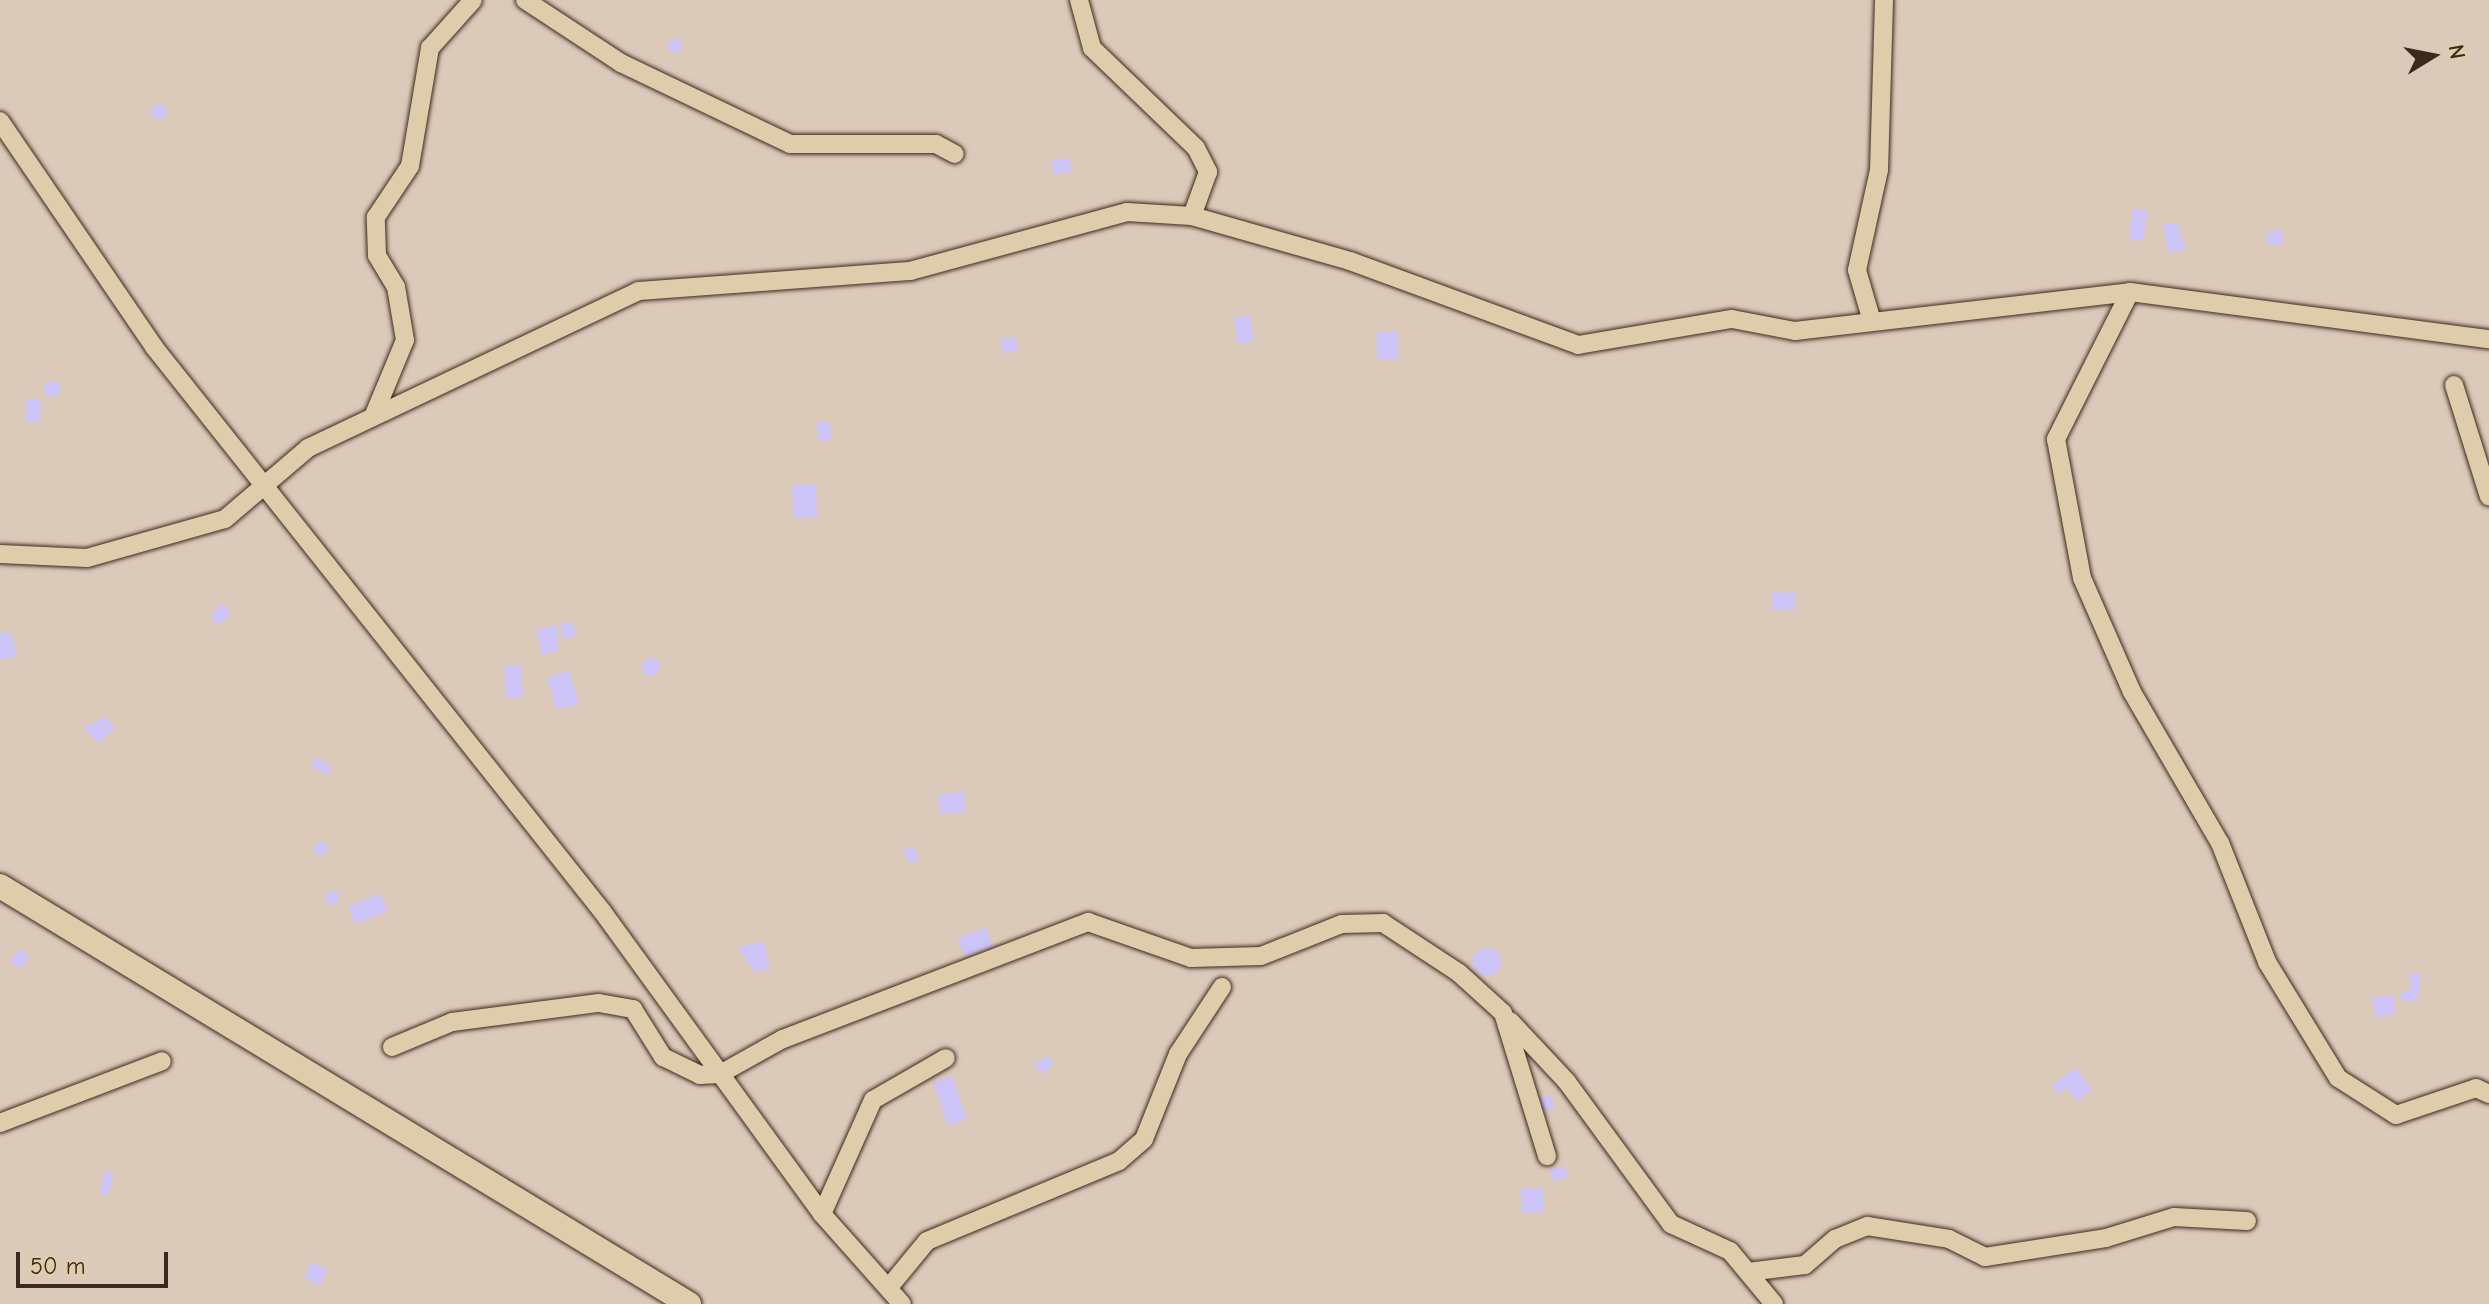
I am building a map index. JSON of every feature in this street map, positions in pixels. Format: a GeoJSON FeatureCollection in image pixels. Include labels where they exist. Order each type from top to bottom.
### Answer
{"type":"FeatureCollection","features":[{"type":"Feature","properties":{"kind":"main road"},"geometry":{"type":"LineString","coordinates":[[0,886],[689,1304]]}},
{"type":"Feature","properties":{"kind":"street"},"geometry":{"type":"LineString","coordinates":[[373,417],[405,340],[396,287],[377,255],[376,217],[410,166],[430,48],[473,0]]}},
{"type":"Feature","properties":{"kind":"street"},"geometry":{"type":"LineString","coordinates":[[525,0],[621,63],[790,144],[922,144],[955,154]]}},
{"type":"Feature","properties":{"kind":"street"},"geometry":{"type":"LineString","coordinates":[[1079,0],[1092,48],[1196,148],[1208,172],[1192,216]]}},
{"type":"Feature","properties":{"kind":"street"},"geometry":{"type":"LineString","coordinates":[[1871,318],[1857,270],[1879,170],[1884,0]]}},
{"type":"Feature","properties":{"kind":"street"},"geometry":{"type":"LineString","coordinates":[[0,121],[154,347],[266,483],[602,911],[822,1214],[890,1286],[902,1304]]}},
{"type":"Feature","properties":{"kind":"street"},"geometry":{"type":"LineString","coordinates":[[0,554],[87,558],[165,540],[225,519],[308,448],[638,291],[910,271],[1127,212],[1192,216],[1350,261],[1578,345],[1732,319],[1795,331],[1871,318],[2130,292],[2489,339]]}},
{"type":"Feature","properties":{"kind":"street"},"geometry":{"type":"LineString","coordinates":[[2130,292],[2056,439],[2082,578],[2126,678],[2220,843],[2267,962],[2338,1078],[2396,1115],[2476,1088],[2489,1094]]}},
{"type":"Feature","properties":{"kind":"street"},"geometry":{"type":"LineString","coordinates":[[2454,385],[2489,497]]}},
{"type":"Feature","properties":{"kind":"street"},"geometry":{"type":"LineString","coordinates":[[392,1047],[452,1022],[599,1003],[633,1009],[663,1057],[700,1075],[720,1074],[826,1021],[1088,922],[1191,958],[1261,956],[1342,924],[1383,923],[1503,1013],[1567,1082],[1671,1224],[1730,1251],[1774,1304]]}},
{"type":"Feature","properties":{"kind":"street"},"geometry":{"type":"LineString","coordinates":[[890,1286],[927,1241],[1070,1184],[1136,1147],[1178,1054],[1222,987]]}},
{"type":"Feature","properties":{"kind":"street"},"geometry":{"type":"LineString","coordinates":[[1503,1013],[1547,1156]]}},
{"type":"Feature","properties":{"kind":"street"},"geometry":{"type":"LineString","coordinates":[[822,1214],[873,1100],[946,1058]]}},
{"type":"Feature","properties":{"kind":"street"},"geometry":{"type":"LineString","coordinates":[[0,1123],[162,1061]]}},
{"type":"Feature","properties":{"kind":"street"},"geometry":{"type":"LineString","coordinates":[[1748,1272],[1805,1265],[1835,1239],[1867,1226],[1949,1239],[1985,1257],[2106,1238],[2174,1217],[2247,1221]]}},
{"type":"Feature","properties":{"kind":"building"},"geometry":{"type":"Polygon","coordinates":[[[675,39],[682,46],[675,53],[668,46],[675,39]]]}},
{"type":"Feature","properties":{"kind":"building"},"geometry":{"type":"Polygon","coordinates":[[[156,104],[162,104],[167,112],[165,118],[156,120],[151,115],[151,109],[156,104]]]}},
{"type":"Feature","properties":{"kind":"building"},"geometry":{"type":"Polygon","coordinates":[[[1070,159],[1071,173],[1053,174],[1052,160],[1070,159]]]}},
{"type":"Feature","properties":{"kind":"building"},"geometry":{"type":"Polygon","coordinates":[[[2133,209],[2148,211],[2144,241],[2129,239],[2133,209]]]}},
{"type":"Feature","properties":{"kind":"building"},"geometry":{"type":"Polygon","coordinates":[[[2163,224],[2178,224],[2186,251],[2168,252],[2163,224]]]}},
{"type":"Feature","properties":{"kind":"building"},"geometry":{"type":"Polygon","coordinates":[[[2282,230],[2284,244],[2268,246],[2266,232],[2282,230]]]}},
{"type":"Feature","properties":{"kind":"building"},"geometry":{"type":"Polygon","coordinates":[[[1250,315],[1254,342],[1238,344],[1234,317],[1250,315]]]}},
{"type":"Feature","properties":{"kind":"building"},"geometry":{"type":"Polygon","coordinates":[[[1397,331],[1399,359],[1378,360],[1376,332],[1397,331]]]}},
{"type":"Feature","properties":{"kind":"building"},"geometry":{"type":"Polygon","coordinates":[[[1015,337],[1018,351],[1003,354],[1000,340],[1015,337]]]}},
{"type":"Feature","properties":{"kind":"building"},"geometry":{"type":"Polygon","coordinates":[[[52,381],[58,383],[58,395],[52,397],[46,395],[44,389],[46,383],[52,381]]]}},
{"type":"Feature","properties":{"kind":"building"},"geometry":{"type":"Polygon","coordinates":[[[27,399],[41,400],[39,423],[25,422],[27,399]]]}},
{"type":"Feature","properties":{"kind":"building"},"geometry":{"type":"Polygon","coordinates":[[[829,421],[832,440],[819,442],[816,423],[829,421]]]}},
{"type":"Feature","properties":{"kind":"building"},"geometry":{"type":"Polygon","coordinates":[[[816,484],[818,517],[794,518],[792,485],[816,484]]]}},
{"type":"Feature","properties":{"kind":"building"},"geometry":{"type":"Polygon","coordinates":[[[1772,593],[1795,593],[1795,610],[1772,610],[1772,593]]]}},
{"type":"Feature","properties":{"kind":"building"},"geometry":{"type":"Polygon","coordinates":[[[221,603],[231,614],[219,625],[211,618],[221,603]]]}},
{"type":"Feature","properties":{"kind":"building"},"geometry":{"type":"Polygon","coordinates":[[[573,622],[576,637],[563,639],[560,624],[573,622]]]}},
{"type":"Feature","properties":{"kind":"building"},"geometry":{"type":"Polygon","coordinates":[[[558,625],[558,651],[542,655],[536,630],[558,625]]]}},
{"type":"Feature","properties":{"kind":"building"},"geometry":{"type":"Polygon","coordinates":[[[11,632],[17,656],[0,660],[0,634],[11,632]]]}},
{"type":"Feature","properties":{"kind":"building"},"geometry":{"type":"Polygon","coordinates":[[[651,658],[660,667],[651,676],[642,667],[651,658]]]}},
{"type":"Feature","properties":{"kind":"building"},"geometry":{"type":"Polygon","coordinates":[[[521,665],[523,697],[506,698],[504,666],[521,665]]]}},
{"type":"Feature","properties":{"kind":"building"},"geometry":{"type":"Polygon","coordinates":[[[569,671],[579,704],[557,710],[547,678],[569,671]]]}},
{"type":"Feature","properties":{"kind":"building"},"geometry":{"type":"Polygon","coordinates":[[[105,717],[115,728],[98,744],[84,728],[105,717]]]}},
{"type":"Feature","properties":{"kind":"building"},"geometry":{"type":"Polygon","coordinates":[[[316,757],[332,767],[327,776],[311,765],[316,757]]]}},
{"type":"Feature","properties":{"kind":"building"},"geometry":{"type":"Polygon","coordinates":[[[964,792],[966,812],[940,815],[938,795],[964,792]]]}},
{"type":"Feature","properties":{"kind":"building"},"geometry":{"type":"Polygon","coordinates":[[[321,842],[328,849],[321,856],[314,849],[321,842]]]}},
{"type":"Feature","properties":{"kind":"building"},"geometry":{"type":"Polygon","coordinates":[[[914,846],[919,860],[909,864],[904,850],[914,846]]]}},
{"type":"Feature","properties":{"kind":"building"},"geometry":{"type":"Polygon","coordinates":[[[332,891],[339,898],[332,905],[325,898],[332,891]]]}},
{"type":"Feature","properties":{"kind":"building"},"geometry":{"type":"Polygon","coordinates":[[[381,894],[388,912],[355,924],[348,907],[381,894]]]}},
{"type":"Feature","properties":{"kind":"building"},"geometry":{"type":"Polygon","coordinates":[[[986,928],[993,947],[965,957],[958,938],[986,928]]]}},
{"type":"Feature","properties":{"kind":"building"},"geometry":{"type":"Polygon","coordinates":[[[764,942],[770,969],[754,972],[738,947],[764,942]]]}},
{"type":"Feature","properties":{"kind":"building"},"geometry":{"type":"Polygon","coordinates":[[[1487,948],[1497,952],[1501,962],[1497,972],[1487,976],[1477,972],[1473,962],[1477,952],[1487,948]]]}},
{"type":"Feature","properties":{"kind":"building"},"geometry":{"type":"Polygon","coordinates":[[[21,949],[30,958],[19,970],[10,960],[21,949]]]}},
{"type":"Feature","properties":{"kind":"building"},"geometry":{"type":"Polygon","coordinates":[[[2421,973],[2418,1000],[2402,1002],[2401,992],[2411,990],[2409,974],[2421,973]]]}},
{"type":"Feature","properties":{"kind":"building"},"geometry":{"type":"Polygon","coordinates":[[[2393,995],[2396,1014],[2375,1017],[2372,998],[2393,995]]]}},
{"type":"Feature","properties":{"kind":"building"},"geometry":{"type":"Polygon","coordinates":[[[1047,1056],[1054,1065],[1041,1075],[1034,1066],[1047,1056]]]}},
{"type":"Feature","properties":{"kind":"building"},"geometry":{"type":"Polygon","coordinates":[[[2076,1068],[2092,1090],[2077,1101],[2067,1088],[2058,1094],[2052,1085],[2076,1068]]]}},
{"type":"Feature","properties":{"kind":"building"},"geometry":{"type":"Polygon","coordinates":[[[952,1076],[967,1119],[948,1126],[933,1083],[952,1076]]]}},
{"type":"Feature","properties":{"kind":"building"},"geometry":{"type":"Polygon","coordinates":[[[1552,1096],[1554,1110],[1538,1112],[1536,1098],[1552,1096]]]}},
{"type":"Feature","properties":{"kind":"building"},"geometry":{"type":"Polygon","coordinates":[[[1566,1167],[1567,1178],[1552,1181],[1550,1169],[1566,1167]]]}},
{"type":"Feature","properties":{"kind":"building"},"geometry":{"type":"Polygon","coordinates":[[[105,1171],[114,1173],[109,1195],[100,1193],[105,1171]]]}},
{"type":"Feature","properties":{"kind":"building"},"geometry":{"type":"Polygon","coordinates":[[[1543,1188],[1544,1212],[1522,1213],[1521,1189],[1543,1188]]]}},
{"type":"Feature","properties":{"kind":"building"},"geometry":{"type":"Polygon","coordinates":[[[311,1263],[328,1270],[321,1286],[305,1279],[311,1263]]]}}]}
